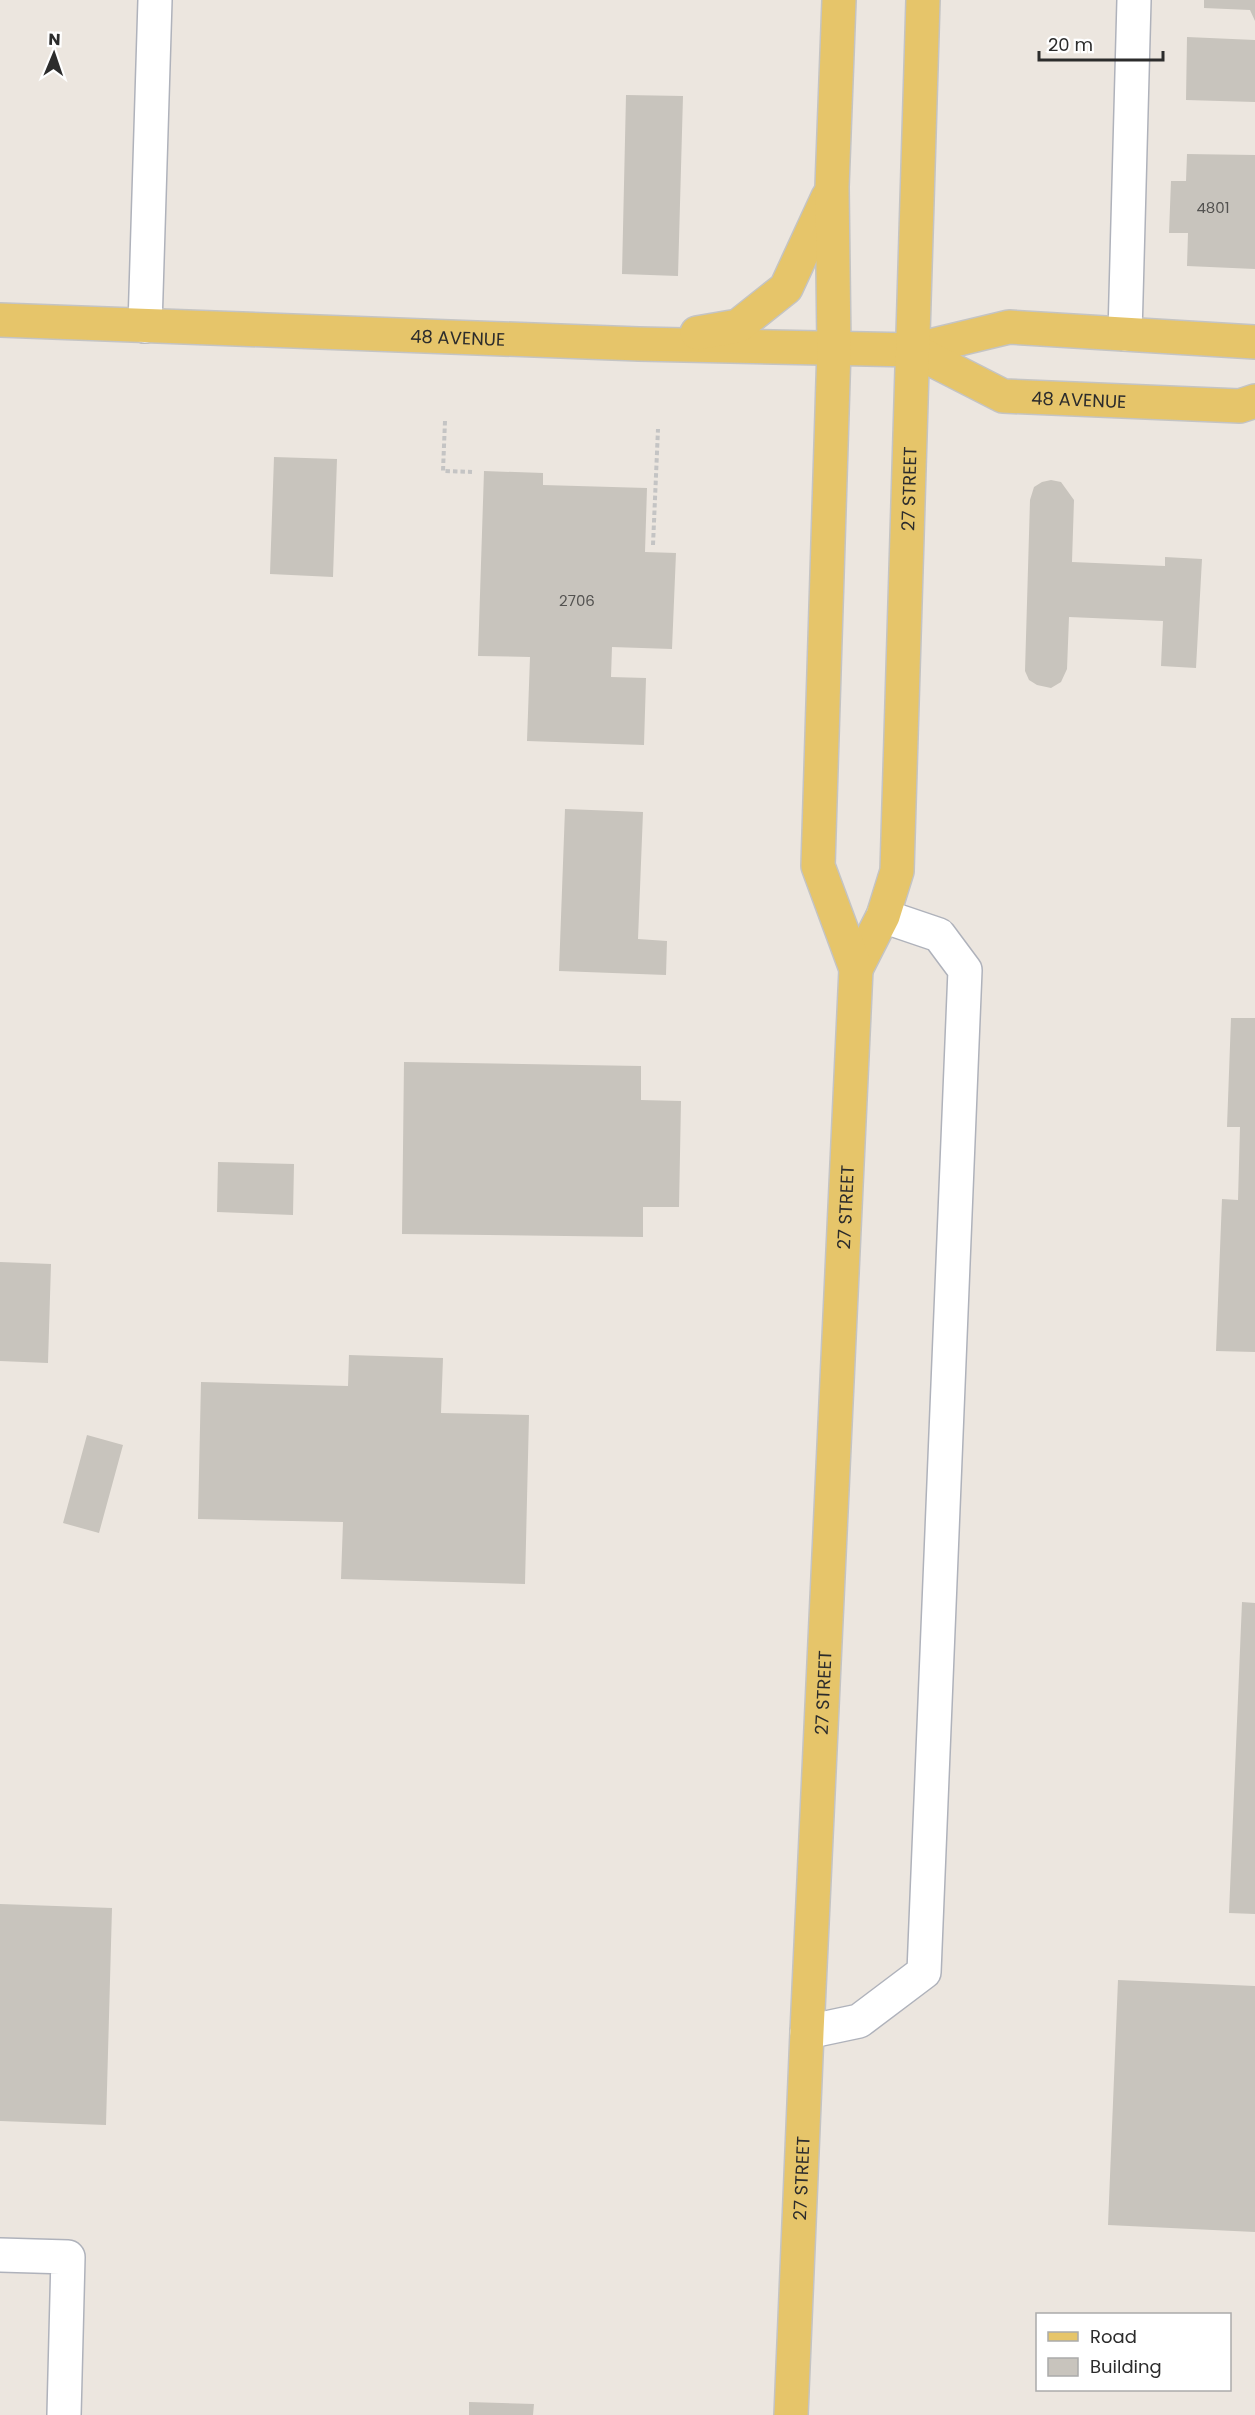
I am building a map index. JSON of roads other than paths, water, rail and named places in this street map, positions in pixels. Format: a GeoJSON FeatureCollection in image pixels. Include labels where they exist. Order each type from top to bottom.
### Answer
{"type":"FeatureCollection","features":[{"type":"Feature","properties":{"kind":"main road","name":"27 STREET"},"geometry":{"type":"LineString","coordinates":[[791,2415],[856,969],[818,866],[834,348],[832,187],[839,0]]}},
{"type":"Feature","properties":{"kind":"main road","name":"27 STREET"},"geometry":{"type":"LineString","coordinates":[[856,969],[883,916],[897,871],[923,0]]}},
{"type":"Feature","properties":{"kind":"main road"},"geometry":{"type":"LineString","coordinates":[[639,344],[738,326],[786,288],[832,187]]}},
{"type":"Feature","properties":{"kind":"main road","name":"48 AVENUE"},"geometry":{"type":"LineString","coordinates":[[0,320],[639,344],[913,350],[1009,327],[1255,342]]}},
{"type":"Feature","properties":{"kind":"main road","name":"48 AVENUE"},"geometry":{"type":"LineString","coordinates":[[913,350],[1003,396],[1239,406],[1255,401]]}},
{"type":"Feature","properties":{"kind":"lane"},"geometry":{"type":"LineString","coordinates":[[145,326],[155,0]]}},
{"type":"Feature","properties":{"kind":"lane"},"geometry":{"type":"LineString","coordinates":[[1125,334],[1134,0]]}},
{"type":"Feature","properties":{"kind":"lane"},"geometry":{"type":"LineString","coordinates":[[807,2032],[859,2021],[924,1972],[965,970],[939,936],[883,916]]}},
{"type":"Feature","properties":{"kind":"lane"},"geometry":{"type":"LineString","coordinates":[[0,2255],[68,2257],[64,2415]]}}]}
